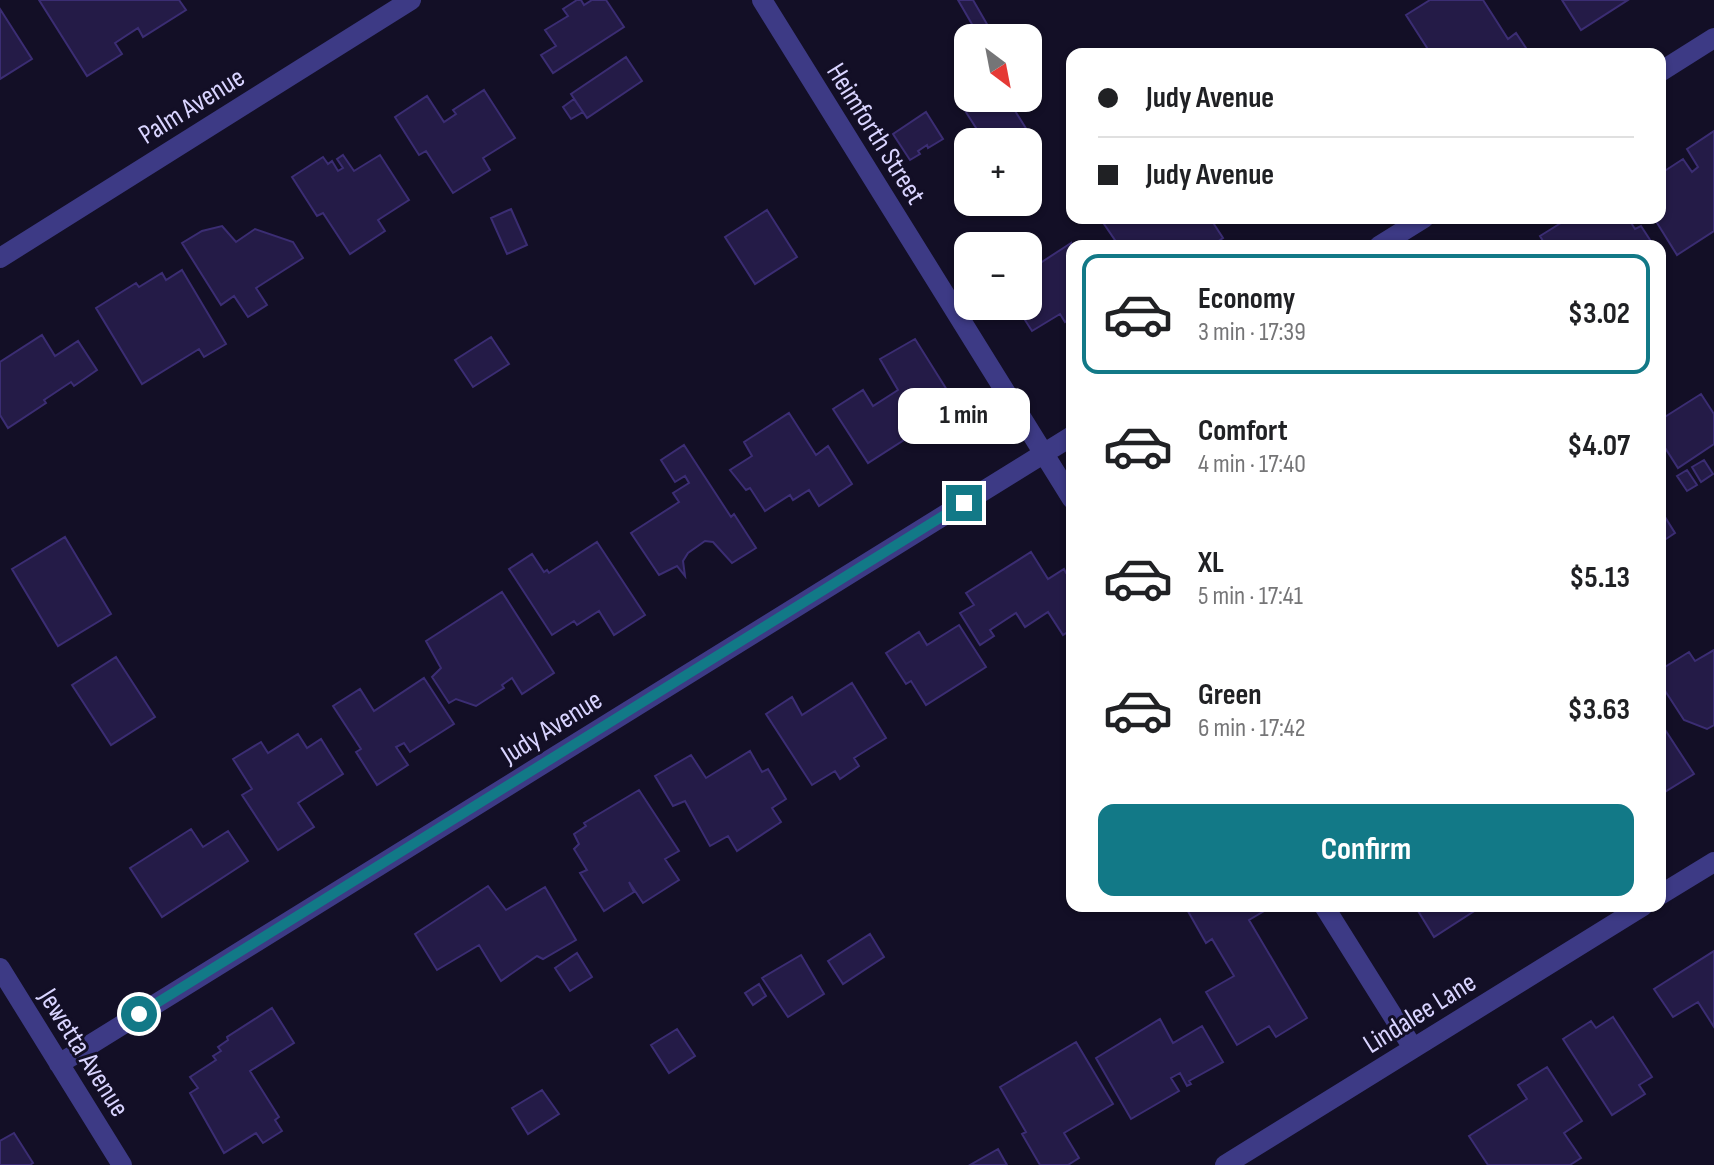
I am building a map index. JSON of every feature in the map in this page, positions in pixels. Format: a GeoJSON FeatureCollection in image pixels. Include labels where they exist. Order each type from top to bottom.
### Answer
{"type":"FeatureCollection","features":[{"type":"Feature","properties":{"kind":"street","name":"Palm Avenue"},"geometry":{"type":"LineString","coordinates":[[0,258],[411,0]]}},
{"type":"Feature","properties":{"kind":"street","name":"Heimforth Street"},"geometry":{"type":"LineString","coordinates":[[762,0],[1066,489]]}},
{"type":"Feature","properties":{"kind":"street"},"geometry":{"type":"LineString","coordinates":[[1666,68],[1714,38]]}},
{"type":"Feature","properties":{"kind":"street"},"geometry":{"type":"LineString","coordinates":[[1389,240],[1414,224]]}},
{"type":"Feature","properties":{"kind":"street","name":"Judy Avenue"},"geometry":{"type":"LineString","coordinates":[[59,1064],[1066,440]]}},
{"type":"Feature","properties":{"kind":"street"},"geometry":{"type":"LineString","coordinates":[[1666,891],[1714,862]]}},
{"type":"Feature","properties":{"kind":"street"},"geometry":{"type":"LineString","coordinates":[[1328,912],[1413,1048]]}},
{"type":"Feature","properties":{"kind":"street","name":"Lindalee Lane"},"geometry":{"type":"LineString","coordinates":[[1225,1165],[1633,912]]}},
{"type":"Feature","properties":{"kind":"street","name":"Jewetta Avenue"},"geometry":{"type":"LineString","coordinates":[[0,968],[122,1165]]}},
{"type":"Feature","properties":{"kind":"building"},"geometry":{"type":"Polygon","coordinates":[[[39,0],[179,0],[186,10],[143,37],[138,28],[115,43],[122,54],[87,76],[39,0]]]}},
{"type":"Feature","properties":{"kind":"building"},"geometry":{"type":"Polygon","coordinates":[[[577,0],[584,5],[592,0],[606,0],[624,27],[553,73],[541,55],[556,46],[545,30],[568,16],[563,9],[577,0]]]}},
{"type":"Feature","properties":{"kind":"building"},"geometry":{"type":"Polygon","coordinates":[[[958,0],[973,0],[987,24],[972,24],[958,0]]]}},
{"type":"Feature","properties":{"kind":"building"},"geometry":{"type":"Polygon","coordinates":[[[1430,0],[1483,0],[1508,39],[1516,33],[1526,48],[1427,48],[1406,15],[1430,0]]]}},
{"type":"Feature","properties":{"kind":"building"},"geometry":{"type":"Polygon","coordinates":[[[1562,0],[1628,0],[1581,30],[1562,0]]]}},
{"type":"Feature","properties":{"kind":"building"},"geometry":{"type":"Polygon","coordinates":[[[0,9],[32,59],[0,79],[0,9]]]}},
{"type":"Feature","properties":{"kind":"building"},"geometry":{"type":"Polygon","coordinates":[[[626,57],[642,81],[587,118],[571,94],[626,57]]]}},
{"type":"Feature","properties":{"kind":"building"},"geometry":{"type":"Polygon","coordinates":[[[484,90],[515,138],[483,158],[490,170],[453,193],[426,151],[419,155],[395,117],[427,96],[444,122],[456,114],[453,110],[484,90]]]}},
{"type":"Feature","properties":{"kind":"building"},"geometry":{"type":"Polygon","coordinates":[[[574,99],[583,112],[571,119],[563,107],[574,99]]]}},
{"type":"Feature","properties":{"kind":"building"},"geometry":{"type":"Polygon","coordinates":[[[926,112],[943,139],[928,148],[927,145],[910,160],[893,134],[926,112]]]}},
{"type":"Feature","properties":{"kind":"building"},"geometry":{"type":"Polygon","coordinates":[[[966,112],[1016,112],[1026,128],[976,128],[966,112]]]}},
{"type":"Feature","properties":{"kind":"building"},"geometry":{"type":"Polygon","coordinates":[[[1714,131],[1714,231],[1677,255],[1658,224],[1666,224],[1666,170],[1683,159],[1692,172],[1698,167],[1687,149],[1714,131]]]}},
{"type":"Feature","properties":{"kind":"building"},"geometry":{"type":"Polygon","coordinates":[[[343,155],[354,171],[380,155],[409,200],[378,220],[385,231],[350,254],[323,213],[317,216],[292,177],[323,157],[328,164],[332,161],[338,171],[343,168],[337,159],[343,155]]]}},
{"type":"Feature","properties":{"kind":"building"},"geometry":{"type":"Polygon","coordinates":[[[511,209],[527,245],[507,254],[491,218],[511,209]]]}},
{"type":"Feature","properties":{"kind":"building"},"geometry":{"type":"Polygon","coordinates":[[[767,210],[797,257],[755,284],[725,237],[767,210]]]}},
{"type":"Feature","properties":{"kind":"building"},"geometry":{"type":"Polygon","coordinates":[[[1104,224],[1214,224],[1223,238],[1220,240],[1115,240],[1104,224]]]}},
{"type":"Feature","properties":{"kind":"building"},"geometry":{"type":"Polygon","coordinates":[[[1559,224],[1632,224],[1635,229],[1641,226],[1650,240],[1542,240],[1540,236],[1559,224]]]}},
{"type":"Feature","properties":{"kind":"building"},"geometry":{"type":"Polygon","coordinates":[[[222,226],[236,242],[255,229],[293,242],[303,258],[256,288],[267,305],[248,317],[234,296],[221,305],[182,243],[202,231],[222,226]]]}},
{"type":"Feature","properties":{"kind":"building"},"geometry":{"type":"Polygon","coordinates":[[[1066,246],[1066,321],[1060,314],[1032,331],[1025,320],[1042,320],[1042,262],[1066,246]]]}},
{"type":"Feature","properties":{"kind":"building"},"geometry":{"type":"Polygon","coordinates":[[[182,270],[226,344],[204,357],[199,349],[142,384],[96,308],[136,283],[139,287],[162,273],[166,280],[182,270]]]}},
{"type":"Feature","properties":{"kind":"building"},"geometry":{"type":"Polygon","coordinates":[[[42,335],[55,356],[78,341],[97,370],[74,386],[71,382],[8,428],[0,415],[0,362],[42,335]]]}},
{"type":"Feature","properties":{"kind":"building"},"geometry":{"type":"Polygon","coordinates":[[[491,337],[509,364],[473,387],[455,360],[491,337]]]}},
{"type":"Feature","properties":{"kind":"building"},"geometry":{"type":"Polygon","coordinates":[[[915,339],[957,406],[868,463],[833,409],[863,390],[873,406],[898,390],[880,359],[915,339]]]}},
{"type":"Feature","properties":{"kind":"building"},"geometry":{"type":"Polygon","coordinates":[[[1701,394],[1714,414],[1714,444],[1678,468],[1666,449],[1666,416],[1701,394]]]}},
{"type":"Feature","properties":{"kind":"building"},"geometry":{"type":"Polygon","coordinates":[[[789,413],[816,455],[828,446],[852,484],[819,506],[809,490],[793,500],[790,495],[765,511],[750,488],[746,490],[730,470],[752,456],[744,442],[789,413]]]}},
{"type":"Feature","properties":{"kind":"building"},"geometry":{"type":"Polygon","coordinates":[[[684,445],[731,517],[734,514],[756,548],[732,563],[713,542],[705,541],[688,553],[683,561],[685,576],[677,566],[659,575],[631,533],[679,502],[673,493],[689,483],[685,476],[675,482],[661,460],[684,445]]]}},
{"type":"Feature","properties":{"kind":"building"},"geometry":{"type":"Polygon","coordinates":[[[1704,460],[1713,474],[1701,482],[1692,467],[1704,460]]]}},
{"type":"Feature","properties":{"kind":"building"},"geometry":{"type":"Polygon","coordinates":[[[1687,470],[1697,485],[1687,491],[1677,476],[1687,470]]]}},
{"type":"Feature","properties":{"kind":"building"},"geometry":{"type":"Polygon","coordinates":[[[1666,519],[1675,533],[1666,539],[1666,519]]]}},
{"type":"Feature","properties":{"kind":"building"},"geometry":{"type":"Polygon","coordinates":[[[65,537],[111,614],[58,646],[12,569],[65,537]]]}},
{"type":"Feature","properties":{"kind":"building"},"geometry":{"type":"Polygon","coordinates":[[[597,542],[645,615],[614,635],[599,611],[577,625],[574,621],[552,635],[509,569],[532,554],[544,572],[547,570],[549,573],[597,542]]]}},
{"type":"Feature","properties":{"kind":"building"},"geometry":{"type":"Polygon","coordinates":[[[1031,552],[1048,579],[1064,569],[1066,573],[1066,633],[1063,635],[1048,612],[1025,627],[1016,613],[990,630],[994,636],[980,645],[960,613],[974,605],[966,593],[1031,552]]]}},
{"type":"Feature","properties":{"kind":"building"},"geometry":{"type":"Polygon","coordinates":[[[502,592],[554,673],[522,694],[512,678],[502,685],[504,688],[476,706],[456,699],[449,703],[432,677],[441,668],[426,641],[502,592]]]}},
{"type":"Feature","properties":{"kind":"building"},"geometry":{"type":"Polygon","coordinates":[[[959,625],[986,667],[926,705],[911,681],[906,684],[886,653],[919,632],[927,645],[959,625]]]}},
{"type":"Feature","properties":{"kind":"building"},"geometry":{"type":"Polygon","coordinates":[[[1714,650],[1714,725],[1707,729],[1684,720],[1666,692],[1666,666],[1689,652],[1695,661],[1714,650]]]}},
{"type":"Feature","properties":{"kind":"building"},"geometry":{"type":"Polygon","coordinates":[[[116,657],[155,717],[111,745],[72,685],[116,657]]]}},
{"type":"Feature","properties":{"kind":"building"},"geometry":{"type":"Polygon","coordinates":[[[424,678],[454,724],[410,752],[404,743],[396,747],[408,765],[377,785],[356,752],[361,749],[333,706],[360,689],[374,711],[424,678]]]}},
{"type":"Feature","properties":{"kind":"building"},"geometry":{"type":"Polygon","coordinates":[[[852,683],[886,738],[854,758],[859,766],[840,779],[835,771],[812,785],[766,714],[792,697],[802,715],[852,683]]]}},
{"type":"Feature","properties":{"kind":"building"},"geometry":{"type":"Polygon","coordinates":[[[1666,731],[1694,774],[1666,791],[1666,731]]]}},
{"type":"Feature","properties":{"kind":"building"},"geometry":{"type":"Polygon","coordinates":[[[298,734],[307,748],[321,739],[343,774],[298,803],[314,827],[278,850],[242,795],[252,789],[233,759],[261,742],[268,753],[298,734]]]}},
{"type":"Feature","properties":{"kind":"building"},"geometry":{"type":"Polygon","coordinates":[[[750,751],[762,772],[768,769],[786,799],[772,808],[781,822],[737,851],[728,836],[710,846],[685,801],[673,806],[655,776],[691,755],[706,778],[750,751]]]}},
{"type":"Feature","properties":{"kind":"building"},"geometry":{"type":"Polygon","coordinates":[[[639,790],[679,851],[665,859],[679,880],[643,903],[629,882],[634,892],[604,911],[580,873],[587,870],[574,849],[579,844],[574,834],[586,826],[584,823],[639,790]]]}},
{"type":"Feature","properties":{"kind":"building"},"geometry":{"type":"Polygon","coordinates":[[[191,829],[203,847],[228,831],[248,861],[162,917],[130,868],[191,829]]]}},
{"type":"Feature","properties":{"kind":"building"},"geometry":{"type":"Polygon","coordinates":[[[488,886],[506,910],[545,887],[576,940],[543,959],[537,956],[501,981],[479,945],[437,970],[415,934],[488,886]]]}},
{"type":"Feature","properties":{"kind":"building"},"geometry":{"type":"Polygon","coordinates":[[[1188,912],[1262,912],[1249,920],[1307,1018],[1276,1037],[1269,1026],[1237,1045],[1206,992],[1234,976],[1212,939],[1206,943],[1188,912]]]}},
{"type":"Feature","properties":{"kind":"building"},"geometry":{"type":"Polygon","coordinates":[[[1419,912],[1473,912],[1434,937],[1419,912]]]}},
{"type":"Feature","properties":{"kind":"building"},"geometry":{"type":"Polygon","coordinates":[[[870,934],[884,957],[843,984],[828,961],[870,934]]]}},
{"type":"Feature","properties":{"kind":"building"},"geometry":{"type":"Polygon","coordinates":[[[1714,951],[1714,1027],[1698,1002],[1673,1017],[1654,989],[1714,951]]]}},
{"type":"Feature","properties":{"kind":"building"},"geometry":{"type":"Polygon","coordinates":[[[577,953],[592,977],[570,991],[555,968],[577,953]]]}},
{"type":"Feature","properties":{"kind":"building"},"geometry":{"type":"Polygon","coordinates":[[[801,955],[824,994],[788,1017],[762,978],[801,955]]]}},
{"type":"Feature","properties":{"kind":"building"},"geometry":{"type":"Polygon","coordinates":[[[759,984],[766,996],[753,1005],[745,993],[759,984]]]}},
{"type":"Feature","properties":{"kind":"building"},"geometry":{"type":"Polygon","coordinates":[[[272,1008],[294,1043],[250,1071],[279,1117],[275,1120],[282,1131],[263,1143],[256,1133],[224,1153],[190,1093],[198,1088],[190,1077],[216,1060],[213,1056],[221,1051],[218,1047],[228,1040],[227,1037],[272,1008]]]}},
{"type":"Feature","properties":{"kind":"building"},"geometry":{"type":"Polygon","coordinates":[[[1613,1017],[1652,1077],[1639,1085],[1645,1094],[1612,1115],[1563,1039],[1591,1021],[1596,1028],[1613,1017]]]}},
{"type":"Feature","properties":{"kind":"building"},"geometry":{"type":"Polygon","coordinates":[[[1160,1019],[1173,1043],[1202,1026],[1223,1062],[1189,1081],[1191,1084],[1187,1086],[1180,1073],[1171,1078],[1179,1091],[1131,1119],[1096,1058],[1160,1019]]]}},
{"type":"Feature","properties":{"kind":"building"},"geometry":{"type":"Polygon","coordinates":[[[677,1029],[695,1056],[669,1073],[651,1045],[677,1029]]]}},
{"type":"Feature","properties":{"kind":"building"},"geometry":{"type":"Polygon","coordinates":[[[1076,1042],[1113,1104],[1064,1133],[1079,1158],[1068,1165],[1040,1165],[1022,1134],[1026,1132],[1000,1087],[1076,1042]]]}},
{"type":"Feature","properties":{"kind":"building"},"geometry":{"type":"Polygon","coordinates":[[[1547,1067],[1582,1121],[1564,1133],[1581,1158],[1570,1165],[1488,1165],[1469,1136],[1527,1099],[1518,1085],[1547,1067]]]}},
{"type":"Feature","properties":{"kind":"building"},"geometry":{"type":"Polygon","coordinates":[[[542,1090],[559,1114],[528,1134],[512,1108],[542,1090]]]}},
{"type":"Feature","properties":{"kind":"building"},"geometry":{"type":"Polygon","coordinates":[[[14,1133],[33,1163],[30,1165],[0,1165],[0,1141],[14,1133]]]}},
{"type":"Feature","properties":{"kind":"building"},"geometry":{"type":"Polygon","coordinates":[[[998,1149],[1007,1165],[970,1165],[998,1149]]]}},
{"type":"Feature","properties":{"kind":"route"},"geometry":{"type":"LineString","coordinates":[[139,1014],[964,503]]}}]}
